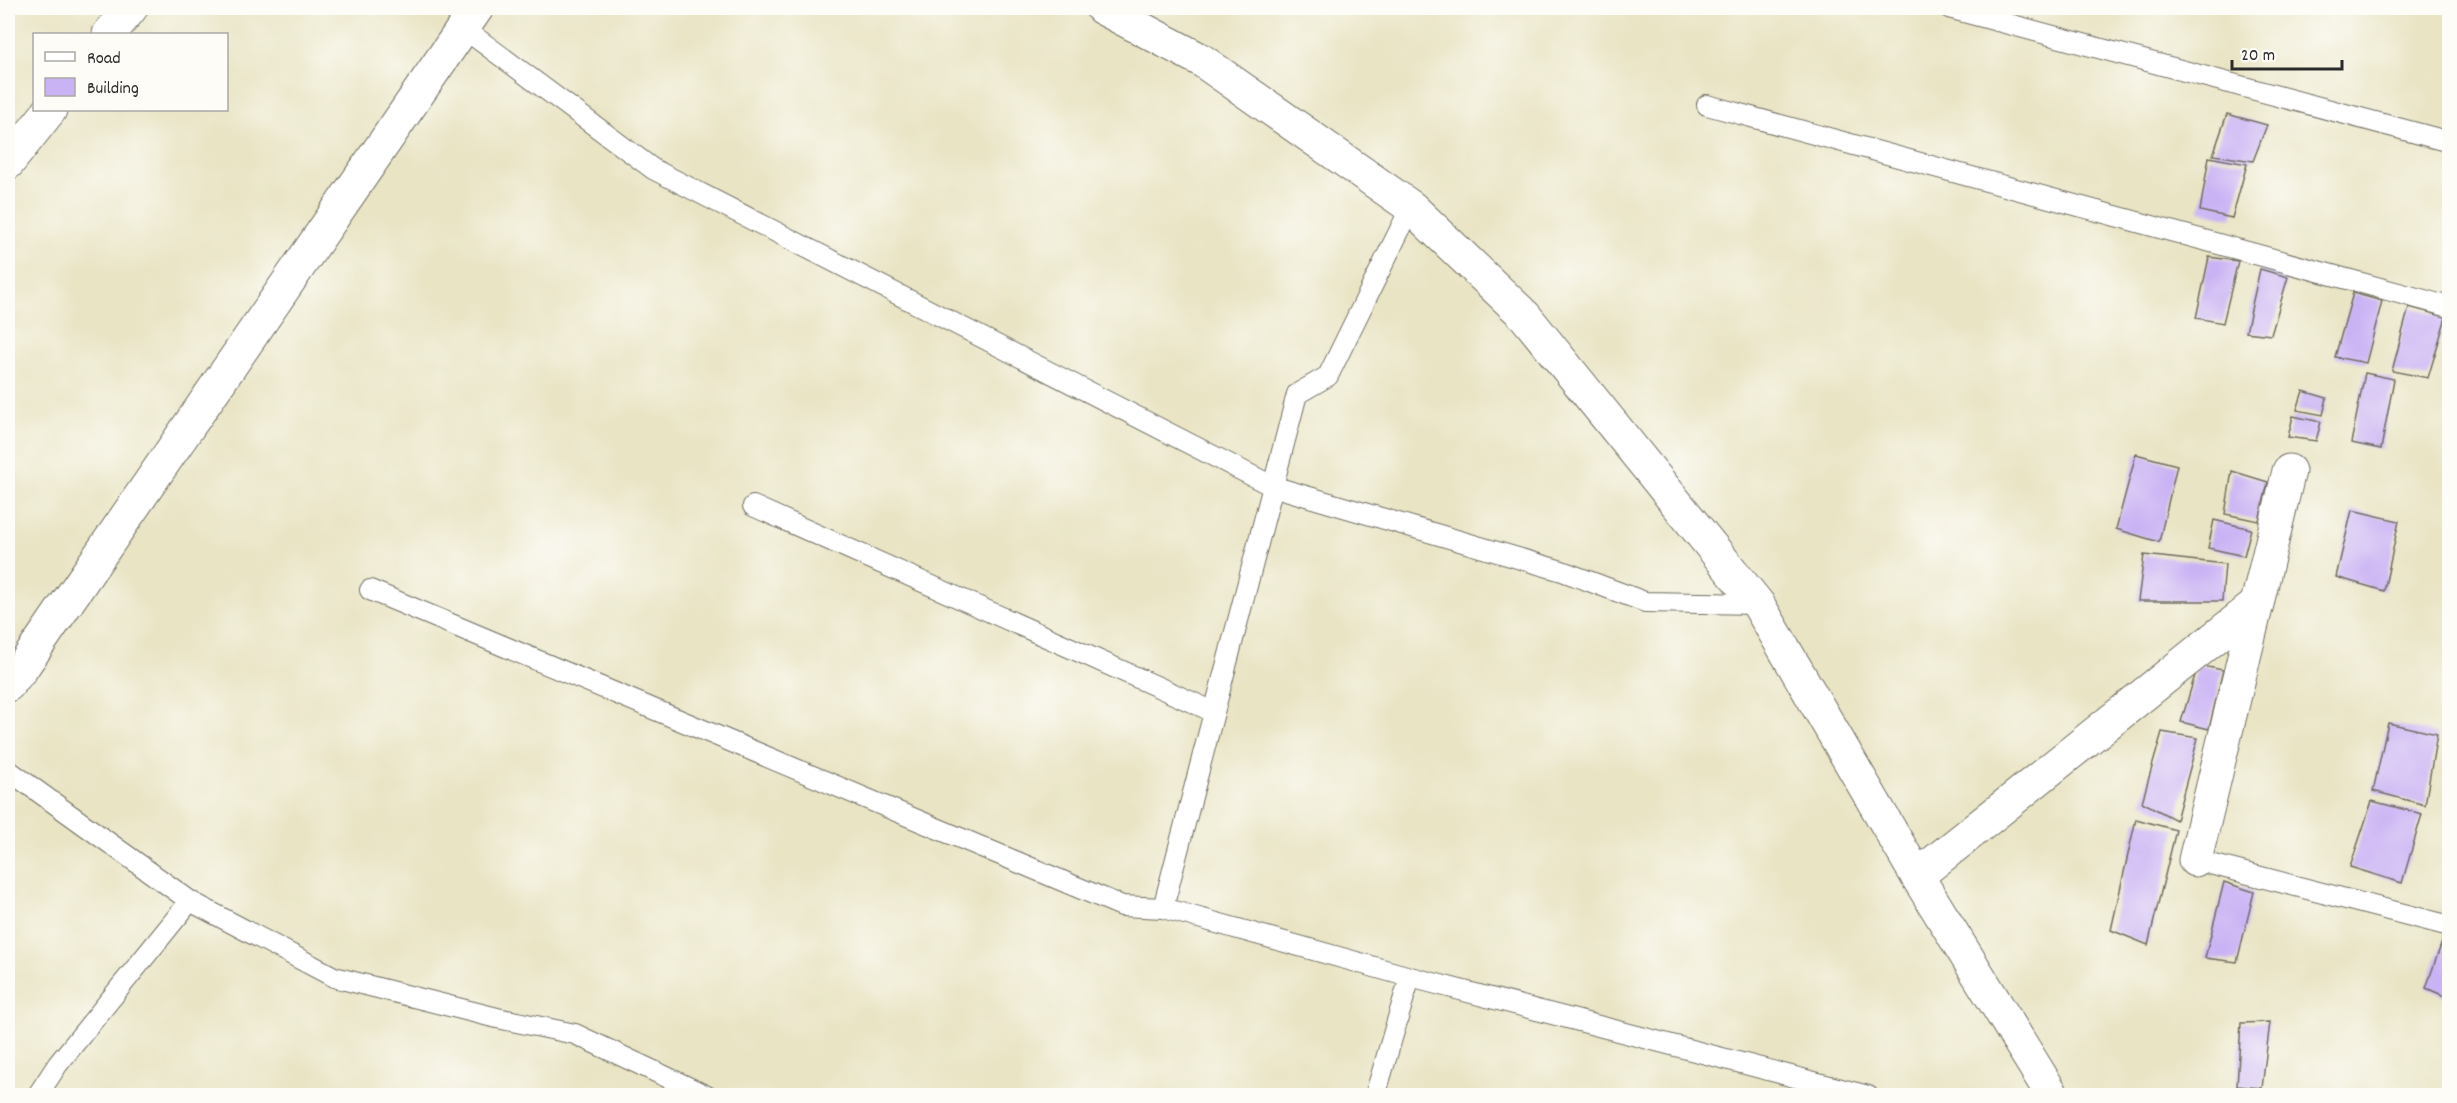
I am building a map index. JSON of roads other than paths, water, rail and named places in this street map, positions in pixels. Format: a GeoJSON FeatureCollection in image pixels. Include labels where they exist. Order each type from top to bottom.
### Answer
{"type":"FeatureCollection","features":[{"type":"Feature","properties":{"kind":"street"},"geometry":{"type":"LineString","coordinates":[[110,33],[131,8]]}},
{"type":"Feature","properties":{"kind":"street"},"geometry":{"type":"LineString","coordinates":[[1102,8],[1202,60],[1411,207],[1525,316],[1758,604],[2042,1092]]}},
{"type":"Feature","properties":{"kind":"street"},"geometry":{"type":"LineString","coordinates":[[8,685],[22,668],[470,18]]}},
{"type":"Feature","properties":{"kind":"street"},"geometry":{"type":"LineString","coordinates":[[8,162],[49,111]]}},
{"type":"Feature","properties":{"kind":"street"},"geometry":{"type":"LineString","coordinates":[[2195,860],[2289,471]]}},
{"type":"Feature","properties":{"kind":"street"},"geometry":{"type":"LineString","coordinates":[[1917,876],[2257,604]]}},
{"type":"Feature","properties":{"kind":"lane"},"geometry":{"type":"LineString","coordinates":[[1949,8],[2450,142]]}},
{"type":"Feature","properties":{"kind":"lane"},"geometry":{"type":"LineString","coordinates":[[470,18],[653,169],[1272,486],[1562,571],[1645,602],[1758,604]]}},
{"type":"Feature","properties":{"kind":"lane"},"geometry":{"type":"LineString","coordinates":[[1707,105],[2450,307]]}},
{"type":"Feature","properties":{"kind":"lane"},"geometry":{"type":"LineString","coordinates":[[1163,908],[1297,394],[1328,376],[1411,207]]}},
{"type":"Feature","properties":{"kind":"lane"},"geometry":{"type":"LineString","coordinates":[[753,506],[1214,712]]}},
{"type":"Feature","properties":{"kind":"lane"},"geometry":{"type":"LineString","coordinates":[[370,590],[1122,906],[1163,908],[1410,977],[1868,1095]]}},
{"type":"Feature","properties":{"kind":"lane"},"geometry":{"type":"LineString","coordinates":[[8,770],[190,901],[334,977],[496,1018],[575,1034],[706,1095]]}},
{"type":"Feature","properties":{"kind":"lane"},"geometry":{"type":"LineString","coordinates":[[2195,860],[2450,926]]}},
{"type":"Feature","properties":{"kind":"lane"},"geometry":{"type":"LineString","coordinates":[[37,1095],[58,1064],[190,901]]}},
{"type":"Feature","properties":{"kind":"lane"},"geometry":{"type":"LineString","coordinates":[[1375,1095],[1410,977]]}}]}
